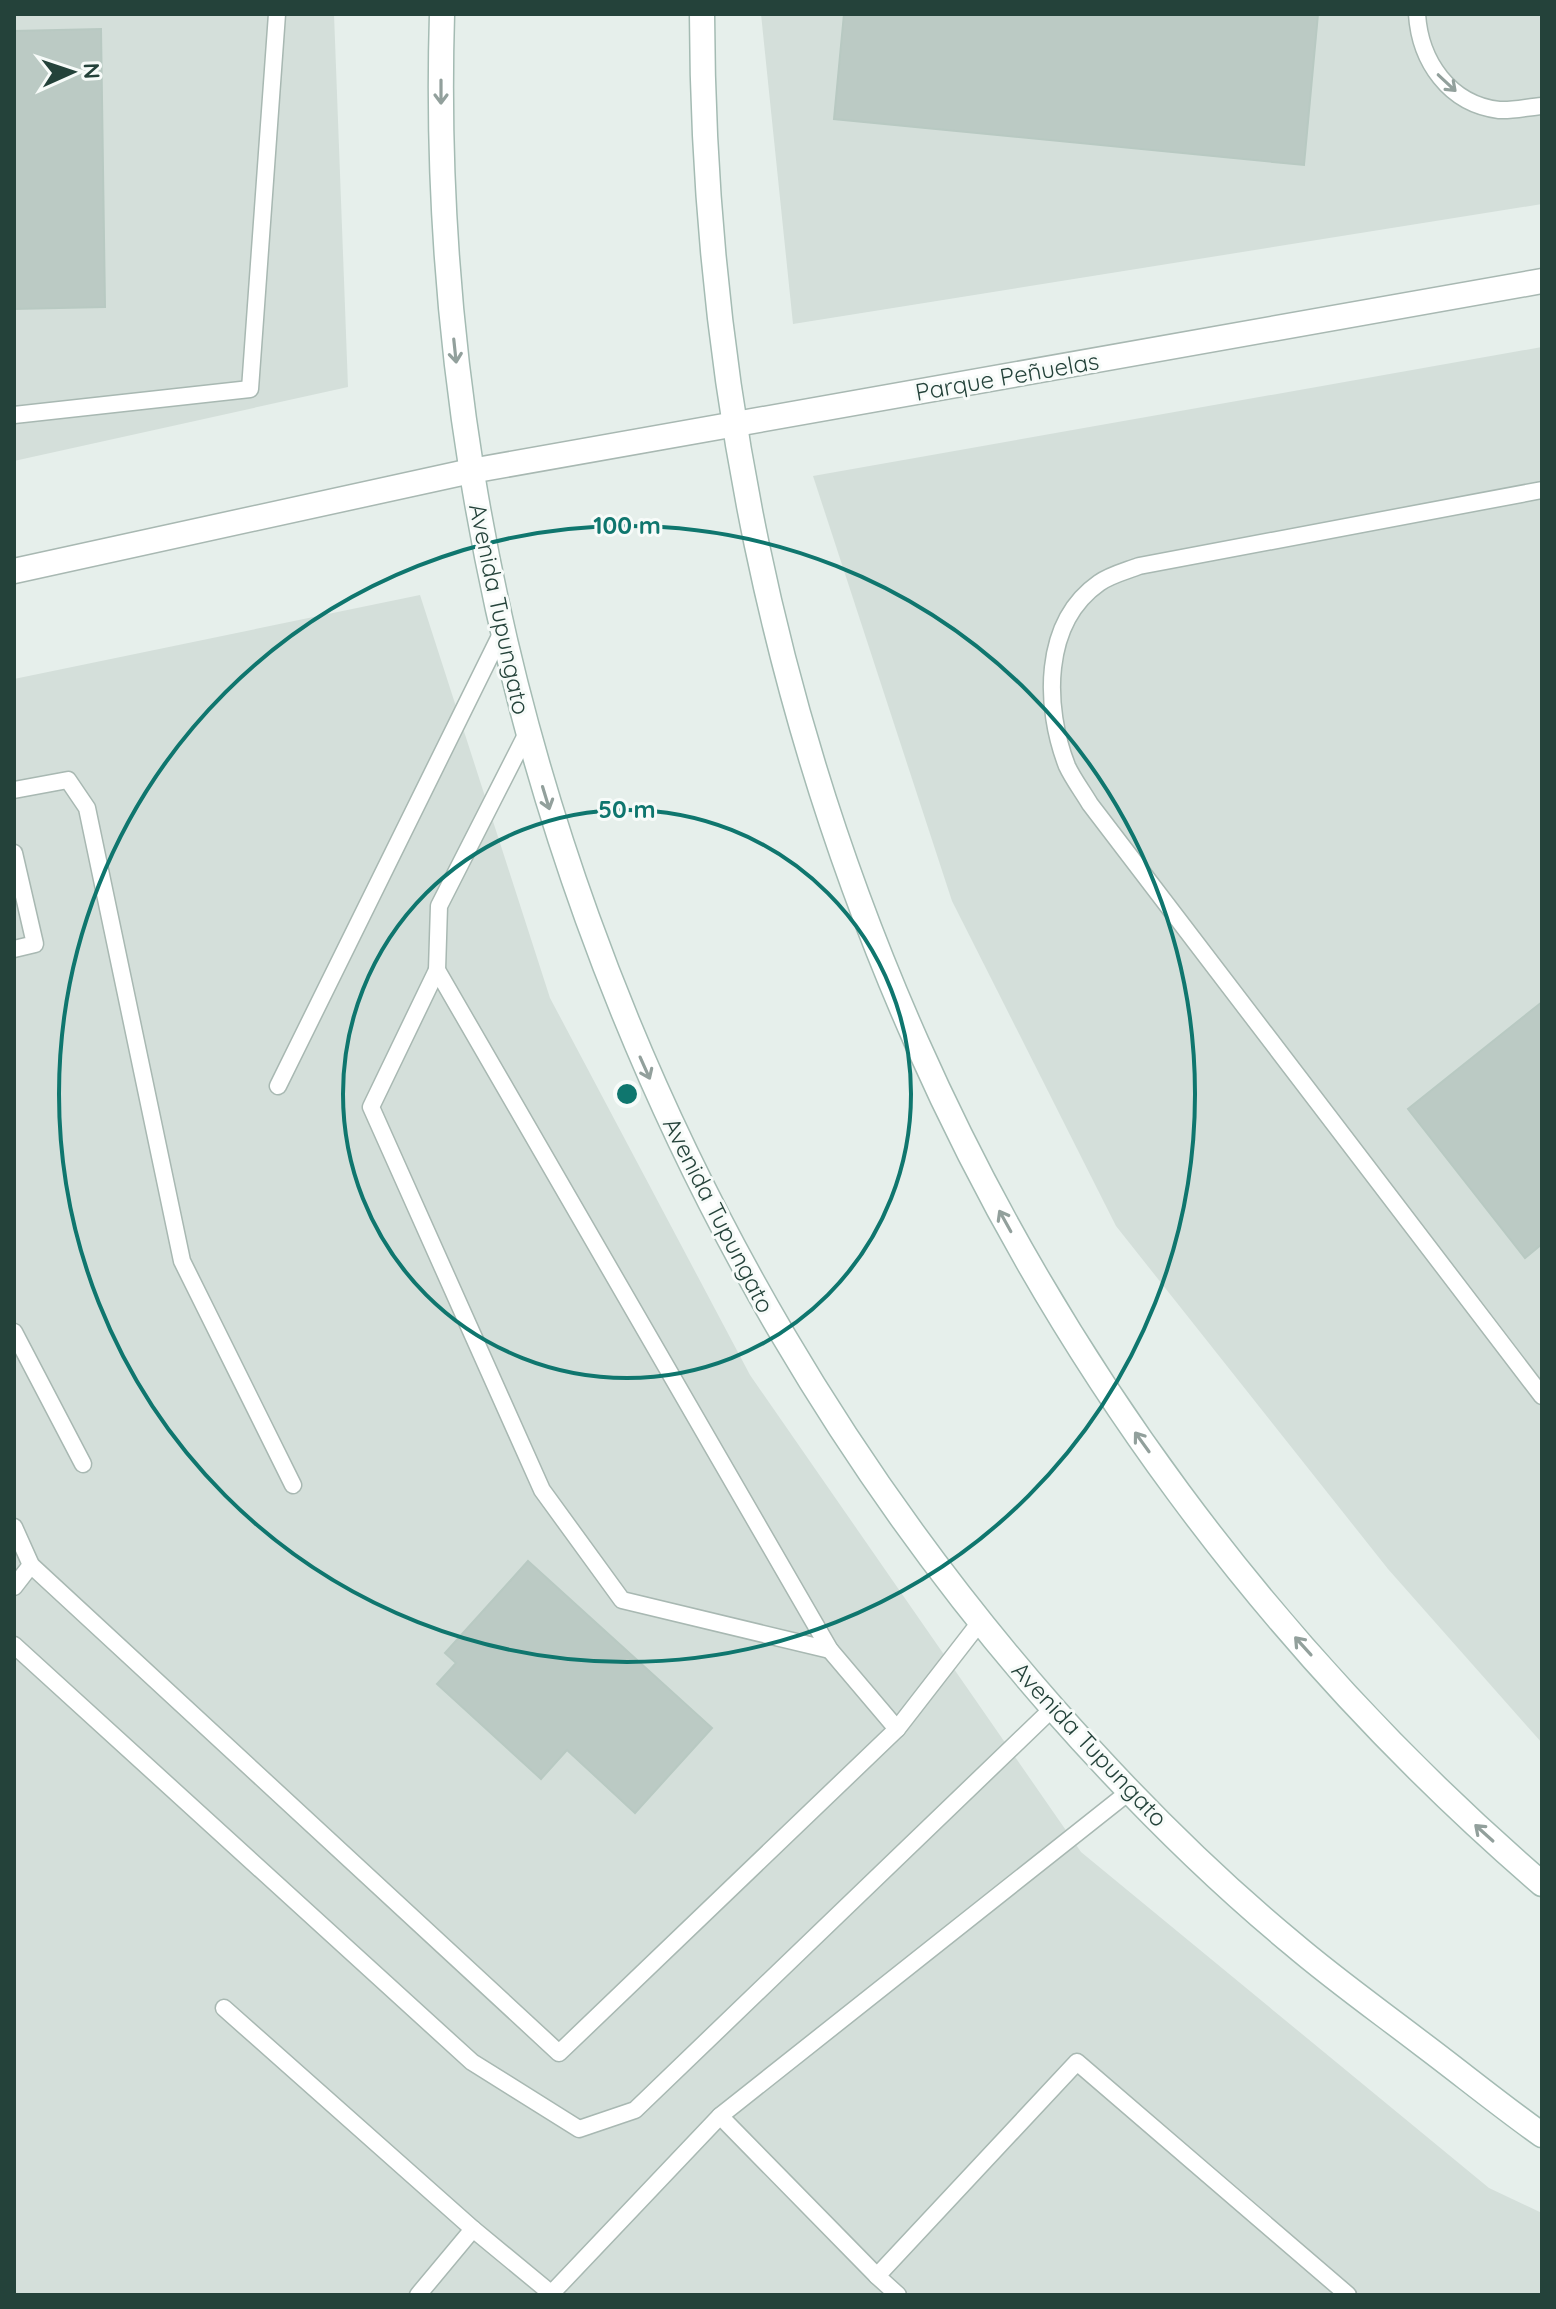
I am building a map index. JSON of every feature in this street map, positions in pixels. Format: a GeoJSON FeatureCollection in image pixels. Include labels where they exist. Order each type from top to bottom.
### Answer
{"type":"FeatureCollection","features":[{"type":"Feature","properties":{"kind":"street","name":"Avenida Tupungato"},"geometry":{"type":"LineString","coordinates":[[442,14],[441,135],[446,248],[456,360],[471,471],[502,632],[527,733],[594,943],[641,1059],[731,1246],[847,1440],[980,1622],[1053,1708],[1130,1791],[1294,1945],[1542,2135]]}},
{"type":"Feature","properties":{"kind":"street"},"geometry":{"type":"LineString","coordinates":[[702,14],[707,195],[733,425],[755,544],[782,663],[825,808],[900,1007],[950,1117],[1006,1225],[1067,1329],[1125,1418],[1205,1529],[1362,1713],[1448,1800],[1542,1884]]}},
{"type":"Feature","properties":{"kind":"street","name":"Parque Peñuelas"},"geometry":{"type":"LineString","coordinates":[[14,571],[471,471],[1542,281]]}},
{"type":"Feature","properties":{"kind":"lane"},"geometry":{"type":"LineString","coordinates":[[14,415],[250,389],[277,14]]}},
{"type":"Feature","properties":{"kind":"lane"},"geometry":{"type":"LineString","coordinates":[[1417,14],[1423,50],[1432,68],[1462,97],[1498,110],[1542,106]]}},
{"type":"Feature","properties":{"kind":"lane"},"geometry":{"type":"LineString","coordinates":[[1542,490],[1139,566],[1100,582],[1075,605],[1057,637],[1052,677],[1055,722],[1068,768],[1090,804],[1542,1396]]}},
{"type":"Feature","properties":{"kind":"lane"},"geometry":{"type":"LineString","coordinates":[[278,1086],[502,632]]}},
{"type":"Feature","properties":{"kind":"lane"},"geometry":{"type":"LineString","coordinates":[[527,733],[439,906],[437,970],[371,1107],[542,1490],[622,1600],[830,1650]]}},
{"type":"Feature","properties":{"kind":"lane"},"geometry":{"type":"LineString","coordinates":[[14,790],[68,780],[87,808],[182,1261],[293,1485]]}},
{"type":"Feature","properties":{"kind":"lane"},"geometry":{"type":"LineString","coordinates":[[14,853],[35,944],[14,949]]}},
{"type":"Feature","properties":{"kind":"lane"},"geometry":{"type":"LineString","coordinates":[[437,970],[830,1650],[897,1729]]}},
{"type":"Feature","properties":{"kind":"lane"},"geometry":{"type":"LineString","coordinates":[[14,1332],[83,1464]]}},
{"type":"Feature","properties":{"kind":"lane"},"geometry":{"type":"LineString","coordinates":[[14,1527],[31,1565],[559,2053],[897,1729],[980,1622]]}},
{"type":"Feature","properties":{"kind":"lane"},"geometry":{"type":"LineString","coordinates":[[14,1587],[31,1565]]}},
{"type":"Feature","properties":{"kind":"lane"},"geometry":{"type":"LineString","coordinates":[[14,1645],[472,2062],[579,2129],[635,2110],[1053,1708]]}},
{"type":"Feature","properties":{"kind":"lane"},"geometry":{"type":"LineString","coordinates":[[224,2008],[473,2229],[552,2294],[720,2116],[1130,1791]]}},
{"type":"Feature","properties":{"kind":"lane"},"geometry":{"type":"LineString","coordinates":[[877,2276],[1077,2062],[1348,2295]]}},
{"type":"Feature","properties":{"kind":"lane"},"geometry":{"type":"LineString","coordinates":[[720,2116],[898,2295]]}},
{"type":"Feature","properties":{"kind":"lane"},"geometry":{"type":"LineString","coordinates":[[418,2295],[473,2229]]}},
{"type":"Feature","properties":{"kind":"shaded area"},"geometry":{"type":"Polygon","coordinates":[[[14,14],[334,14],[348,387],[14,461],[14,14]]]}},
{"type":"Feature","properties":{"kind":"shaded area"},"geometry":{"type":"Polygon","coordinates":[[[761,14],[1542,14],[1542,204],[793,324],[761,14]]]}},
{"type":"Feature","properties":{"kind":"shaded area"},"geometry":{"type":"Polygon","coordinates":[[[1542,347],[1542,1743],[1388,1569],[1116,1226],[952,901],[813,476],[1542,347]]]}},
{"type":"Feature","properties":{"kind":"shaded area"},"geometry":{"type":"Polygon","coordinates":[[[420,595],[550,998],[750,1375],[1081,1852],[1489,2188],[1542,2213],[1542,2295],[14,2295],[14,679],[420,595]]]}},
{"type":"Feature","properties":{"kind":"building"},"geometry":{"type":"Polygon","coordinates":[[[844,14],[1318,14],[1304,165],[834,119],[844,14]]]}},
{"type":"Feature","properties":{"kind":"building"},"geometry":{"type":"Polygon","coordinates":[[[101,29],[105,307],[14,309],[14,31],[101,29]]]}},
{"type":"Feature","properties":{"kind":"building"},"geometry":{"type":"Polygon","coordinates":[[[1542,1002],[1542,1244],[1525,1258],[1408,1109],[1542,1002]]]}},
{"type":"Feature","properties":{"kind":"building"},"geometry":{"type":"Polygon","coordinates":[[[528,1561],[712,1728],[635,1813],[567,1750],[541,1779],[437,1684],[456,1663],[445,1653],[528,1561]]]}}]}
